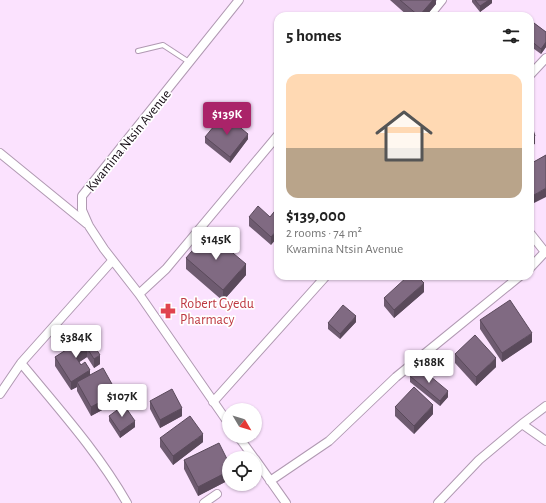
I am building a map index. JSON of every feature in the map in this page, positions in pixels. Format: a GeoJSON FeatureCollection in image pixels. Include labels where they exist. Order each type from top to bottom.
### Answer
{"type":"FeatureCollection","features":[{"type":"Feature","properties":{"kind":"street","name":"Kwamina Ntsin Avenue"},"geometry":{"type":"LineString","coordinates":[[222,414],[139,294],[112,261],[89,226],[82,210],[82,196],[239,0]]}},
{"type":"Feature","properties":{"kind":"street"},"geometry":{"type":"LineString","coordinates":[[432,12],[442,0]]}},
{"type":"Feature","properties":{"kind":"street"},"geometry":{"type":"LineString","coordinates":[[534,72],[546,58]]}},
{"type":"Feature","properties":{"kind":"street"},"geometry":{"type":"LineString","coordinates":[[139,294],[166,269],[274,140]]}},
{"type":"Feature","properties":{"kind":"street"},"geometry":{"type":"LineString","coordinates":[[0,153],[89,226]]}},
{"type":"Feature","properties":{"kind":"street"},"geometry":{"type":"LineString","coordinates":[[534,238],[546,253],[534,264]]}},
{"type":"Feature","properties":{"kind":"street"},"geometry":{"type":"LineString","coordinates":[[0,394],[21,363],[112,261]]}},
{"type":"Feature","properties":{"kind":"street"},"geometry":{"type":"LineString","coordinates":[[213,402],[322,280]]}},
{"type":"Feature","properties":{"kind":"street"},"geometry":{"type":"LineString","coordinates":[[270,482],[329,441],[396,377],[515,280]]}},
{"type":"Feature","properties":{"kind":"street"},"geometry":{"type":"LineString","coordinates":[[21,363],[90,447],[113,479],[127,503]]}},
{"type":"Feature","properties":{"kind":"street"},"geometry":{"type":"LineString","coordinates":[[440,502],[479,460],[546,406]]}},
{"type":"Feature","properties":{"kind":"street"},"geometry":{"type":"LineString","coordinates":[[522,424],[546,441]]}},
{"type":"Feature","properties":{"kind":"street"},"geometry":{"type":"LineString","coordinates":[[262,470],[286,503]]}},
{"type":"Feature","properties":{"kind":"street"},"geometry":{"type":"LineString","coordinates":[[204,503],[217,494]]}},
{"type":"Feature","properties":{"kind":"lane"},"geometry":{"type":"LineString","coordinates":[[138,52],[163,45],[190,62]]}},
{"type":"Feature","properties":{"kind":"building"},"geometry":{"type":"Polygon","coordinates":[[[400,0],[433,0],[422,12],[414,12],[400,0]]]}},
{"type":"Feature","properties":{"kind":"building"},"geometry":{"type":"Polygon","coordinates":[[[475,0],[489,0],[480,6],[475,0]]]}},
{"type":"Feature","properties":{"kind":"building"},"geometry":{"type":"Polygon","coordinates":[[[534,23],[546,32],[546,42],[541,49],[534,43],[534,23]]]}},
{"type":"Feature","properties":{"kind":"building"},"geometry":{"type":"Polygon","coordinates":[[[224,114],[248,134],[230,157],[205,137],[224,114]]]}},
{"type":"Feature","properties":{"kind":"building"},"geometry":{"type":"Polygon","coordinates":[[[546,155],[546,188],[534,195],[534,162],[546,155]]]}},
{"type":"Feature","properties":{"kind":"building"},"geometry":{"type":"Polygon","coordinates":[[[258,206],[270,217],[274,212],[274,234],[271,237],[249,217],[258,206]]]}},
{"type":"Feature","properties":{"kind":"building"},"geometry":{"type":"Polygon","coordinates":[[[208,232],[246,264],[223,290],[186,258],[208,232]]]}},
{"type":"Feature","properties":{"kind":"building"},"geometry":{"type":"Polygon","coordinates":[[[404,280],[421,280],[424,283],[394,310],[384,298],[404,280]]]}},
{"type":"Feature","properties":{"kind":"building"},"geometry":{"type":"Polygon","coordinates":[[[510,300],[532,333],[502,353],[480,320],[510,300]]]}},
{"type":"Feature","properties":{"kind":"building"},"geometry":{"type":"Polygon","coordinates":[[[343,305],[356,316],[340,334],[328,323],[343,305]]]}},
{"type":"Feature","properties":{"kind":"building"},"geometry":{"type":"Polygon","coordinates":[[[475,335],[496,358],[476,377],[455,354],[475,335]]]}},
{"type":"Feature","properties":{"kind":"building"},"geometry":{"type":"Polygon","coordinates":[[[88,336],[100,355],[94,359],[87,348],[75,356],[81,365],[85,362],[90,370],[71,382],[55,357],[88,336]]]}},
{"type":"Feature","properties":{"kind":"building"},"geometry":{"type":"Polygon","coordinates":[[[418,366],[448,391],[440,401],[410,376],[418,366]]]}},
{"type":"Feature","properties":{"kind":"building"},"geometry":{"type":"Polygon","coordinates":[[[103,368],[117,393],[91,407],[77,382],[103,368]]]}},
{"type":"Feature","properties":{"kind":"building"},"geometry":{"type":"Polygon","coordinates":[[[414,387],[433,405],[414,426],[395,407],[414,387]]]}},
{"type":"Feature","properties":{"kind":"building"},"geometry":{"type":"Polygon","coordinates":[[[172,389],[182,408],[160,420],[150,401],[172,389]]]}},
{"type":"Feature","properties":{"kind":"building"},"geometry":{"type":"Polygon","coordinates":[[[124,405],[135,421],[120,432],[109,416],[124,405]]]}},
{"type":"Feature","properties":{"kind":"building"},"geometry":{"type":"Polygon","coordinates":[[[190,416],[203,434],[173,456],[160,438],[190,416]]]}},
{"type":"Feature","properties":{"kind":"building"},"geometry":{"type":"Polygon","coordinates":[[[219,443],[223,451],[222,475],[198,487],[184,460],[219,443]]]}},
{"type":"Feature","properties":{"kind":"place","name":"Robert Gyedu Pharmacy"},"geometry":{"type":"Point","coordinates":[168,311]}}]}
